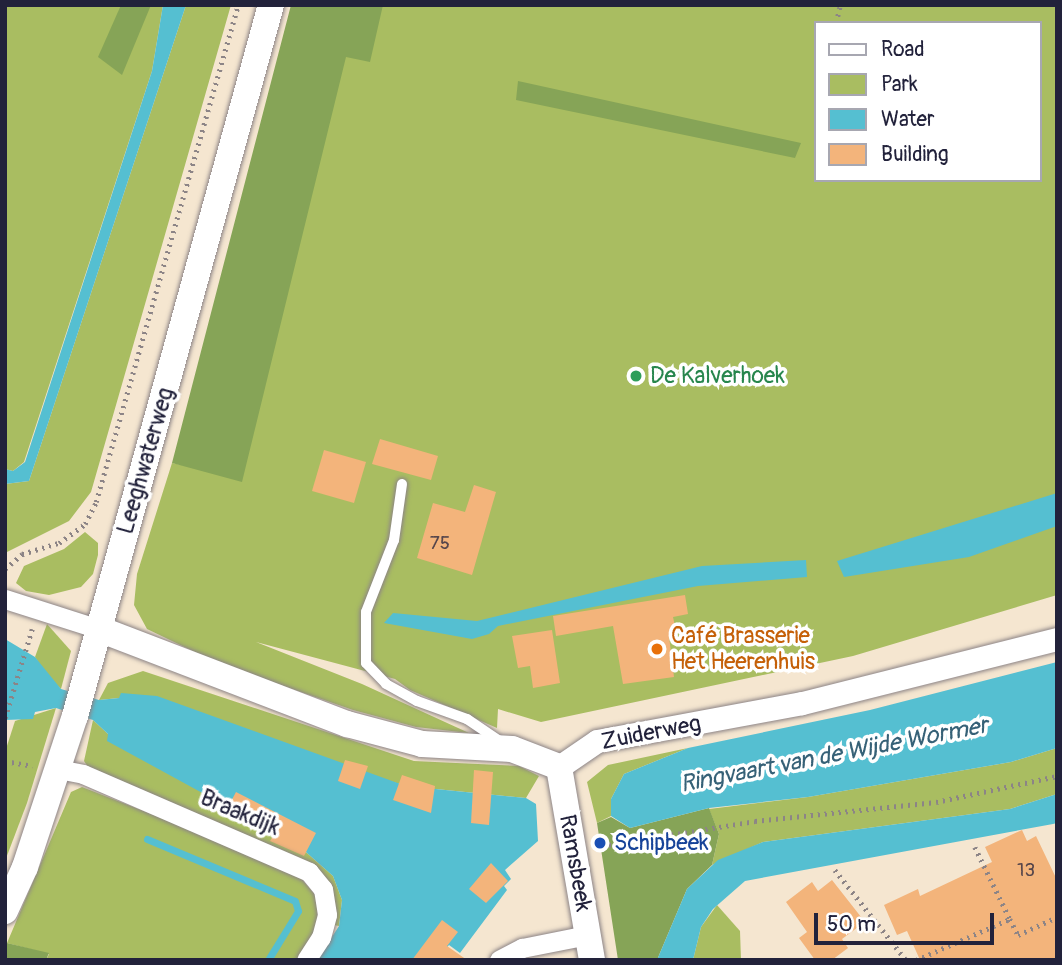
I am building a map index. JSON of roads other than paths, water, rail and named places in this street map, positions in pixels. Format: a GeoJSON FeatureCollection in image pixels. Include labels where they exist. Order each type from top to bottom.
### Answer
{"type":"FeatureCollection","features":[{"type":"Feature","properties":{"kind":"main road","name":"Leeghwaterweg"},"geometry":{"type":"LineString","coordinates":[[5,911],[75,716],[271,5]]}},
{"type":"Feature","properties":{"kind":"main road"},"geometry":{"type":"LineString","coordinates":[[99,629],[347,724],[422,744],[512,749],[559,767]]}},
{"type":"Feature","properties":{"kind":"main road","name":"Ramsbeek"},"geometry":{"type":"LineString","coordinates":[[559,767],[590,947]]}},
{"type":"Feature","properties":{"kind":"street"},"geometry":{"type":"LineString","coordinates":[[5,599],[99,629]]}},
{"type":"Feature","properties":{"kind":"street","name":"Zuiderweg"},"geometry":{"type":"LineString","coordinates":[[559,767],[597,740],[802,703],[1057,639]]}},
{"type":"Feature","properties":{"kind":"street","name":"Braakdijk"},"geometry":{"type":"LineString","coordinates":[[58,769],[96,779],[309,872],[323,889],[327,915],[321,937],[306,960]]}},
{"type":"Feature","properties":{"kind":"street"},"geometry":{"type":"LineString","coordinates":[[499,960],[522,948],[590,947]]}},
{"type":"Feature","properties":{"kind":"lane"},"geometry":{"type":"LineString","coordinates":[[402,484],[394,540],[366,612],[366,663],[386,684],[416,701],[467,719],[512,749]]}},
{"type":"Feature","properties":{"kind":"water"},"geometry":{"type":"Polygon","coordinates":[[[163,5],[186,5],[29,481],[5,484],[5,469],[13,471],[25,462],[152,71],[163,5]]]}},
{"type":"Feature","properties":{"kind":"water"},"geometry":{"type":"Polygon","coordinates":[[[1057,493],[1057,526],[969,557],[844,577],[837,561],[1057,493]]]}},
{"type":"Feature","properties":{"kind":"water"},"geometry":{"type":"Polygon","coordinates":[[[806,560],[807,577],[698,586],[498,626],[489,634],[472,639],[384,623],[393,613],[477,621],[702,566],[806,560]]]}},
{"type":"Feature","properties":{"kind":"water"},"geometry":{"type":"Polygon","coordinates":[[[5,639],[35,657],[61,689],[99,700],[119,698],[121,693],[157,696],[406,786],[526,798],[536,804],[538,841],[505,870],[511,879],[504,886],[507,890],[460,953],[449,945],[437,960],[317,960],[339,926],[342,900],[333,876],[298,845],[107,741],[108,734],[93,720],[56,708],[35,712],[33,719],[5,720],[5,639]]]}},
{"type":"Feature","properties":{"kind":"water","name":"Ringvaart van de Wijde Wormer"},"geometry":{"type":"Polygon","coordinates":[[[1057,662],[1057,748],[1011,762],[808,797],[709,808],[630,828],[611,816],[611,799],[624,774],[688,748],[870,710],[1057,662]]]}},
{"type":"Feature","properties":{"kind":"water"},"geometry":{"type":"Polygon","coordinates":[[[1057,794],[1057,823],[745,881],[713,909],[701,927],[693,960],[657,960],[687,889],[718,860],[763,842],[1010,809],[1057,794]]]}},
{"type":"Feature","properties":{"kind":"waterway"},"geometry":{"type":"LineString","coordinates":[[147,839],[295,901],[298,911],[268,960]]}},
{"type":"Feature","properties":{"kind":"place","name":"De Kalverhoek"},"geometry":{"type":"Point","coordinates":[636,376]}},
{"type":"Feature","properties":{"kind":"place","name":"Café Brasserie Het Heerenhuis"},"geometry":{"type":"Point","coordinates":[657,649]}},
{"type":"Feature","properties":{"kind":"place","name":"Schipbeek"},"geometry":{"type":"Point","coordinates":[600,843]}}]}
